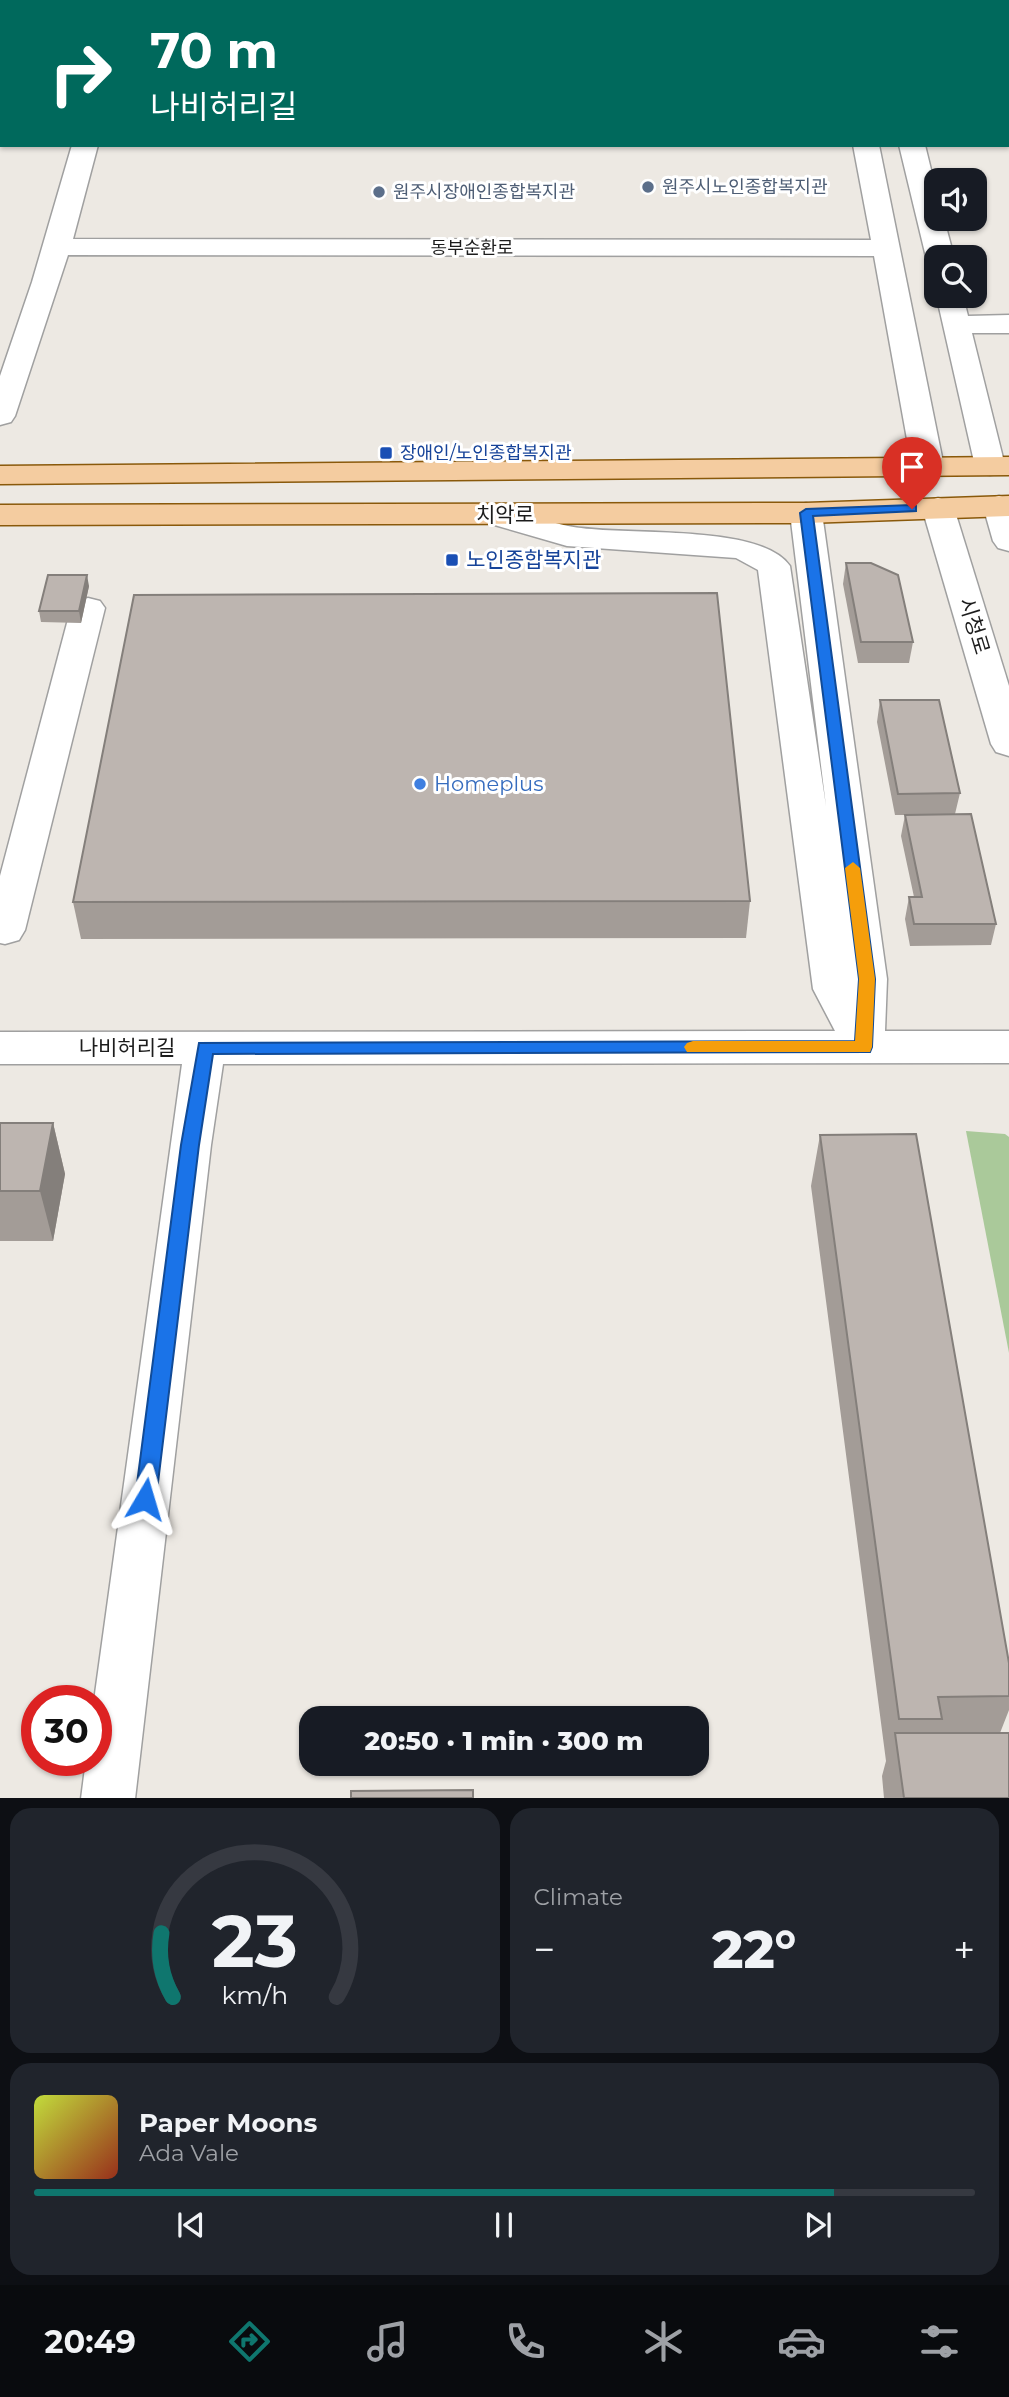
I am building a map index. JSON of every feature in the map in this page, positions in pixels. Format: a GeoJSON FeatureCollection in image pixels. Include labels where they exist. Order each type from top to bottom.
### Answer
{"type":"FeatureCollection","features":[{"type":"Feature","properties":{"kind":"main road"},"geometry":{"type":"LineString","coordinates":[[0,475],[1000,466],[1004,506]]}},
{"type":"Feature","properties":{"kind":"main road"},"geometry":{"type":"LineString","coordinates":[[928,467],[938,508]]}},
{"type":"Feature","properties":{"kind":"main road","name":"치악로"},"geometry":{"type":"LineString","coordinates":[[0,515],[806,513],[1004,506]]}},
{"type":"Feature","properties":{"kind":"street"},"geometry":{"type":"LineString","coordinates":[[0,416],[30,337],[59,247],[84,147]]}},
{"type":"Feature","properties":{"kind":"street"},"geometry":{"type":"LineString","coordinates":[[866,147],[928,467]]}},
{"type":"Feature","properties":{"kind":"street"},"geometry":{"type":"LineString","coordinates":[[912,147],[937,245]]}},
{"type":"Feature","properties":{"kind":"street","name":"동부순환로"},"geometry":{"type":"LineString","coordinates":[[59,247],[885,248]]}},
{"type":"Feature","properties":{"kind":"street"},"geometry":{"type":"LineString","coordinates":[[952,308],[1000,466]]}},
{"type":"Feature","properties":{"kind":"street"},"geometry":{"type":"LineString","coordinates":[[956,325],[1009,324]]}},
{"type":"Feature","properties":{"kind":"street"},"geometry":{"type":"LineString","coordinates":[[0,337],[30,337]]}},
{"type":"Feature","properties":{"kind":"street"},"geometry":{"type":"LineString","coordinates":[[1004,506],[1009,541]]}},
{"type":"Feature","properties":{"kind":"street","name":"시청로"},"geometry":{"type":"LineString","coordinates":[[938,508],[1009,744]]}},
{"type":"Feature","properties":{"kind":"street"},"geometry":{"type":"LineString","coordinates":[[806,513],[867,979],[864,1047]]}},
{"type":"Feature","properties":{"kind":"street"},"geometry":{"type":"LineString","coordinates":[[495,515],[567,536],[741,550],[761,557],[774,566],[833,989],[864,1047]]}},
{"type":"Feature","properties":{"kind":"street"},"geometry":{"type":"LineString","coordinates":[[5,930],[88,608]]}},
{"type":"Feature","properties":{"kind":"street","name":"나비허리길"},"geometry":{"type":"LineString","coordinates":[[0,1048],[1009,1047]]}},
{"type":"Feature","properties":{"kind":"street"},"geometry":{"type":"LineString","coordinates":[[108,1798],[190,1145],[205,1048]]}},
{"type":"Feature","properties":{"kind":"green space"},"geometry":{"type":"Polygon","coordinates":[[[966,1131],[1005,1134],[1009,1137],[1009,1353],[966,1131]]]}},
{"type":"Feature","properties":{"kind":"building"},"geometry":{"type":"Polygon","coordinates":[[[846,563],[871,563],[898,575],[913,642],[861,642],[846,563]]]}},
{"type":"Feature","properties":{"kind":"building"},"geometry":{"type":"Polygon","coordinates":[[[48,575],[87,575],[79,611],[39,611],[48,575]]]}},
{"type":"Feature","properties":{"kind":"building","name":"Homeplus"},"geometry":{"type":"Polygon","coordinates":[[[717,593],[750,901],[73,902],[134,595],[717,593]]]}},
{"type":"Feature","properties":{"kind":"building"},"geometry":{"type":"Polygon","coordinates":[[[880,700],[939,700],[960,793],[898,794],[880,700]]]}},
{"type":"Feature","properties":{"kind":"building"},"geometry":{"type":"Polygon","coordinates":[[[971,814],[996,924],[914,924],[909,897],[922,897],[905,815],[971,814]]]}},
{"type":"Feature","properties":{"kind":"building"},"geometry":{"type":"Polygon","coordinates":[[[0,1123],[53,1123],[40,1191],[0,1191],[0,1123]]]}},
{"type":"Feature","properties":{"kind":"building"},"geometry":{"type":"Polygon","coordinates":[[[916,1134],[1009,1663],[1009,1696],[938,1697],[942,1719],[899,1719],[820,1135],[916,1134]]]}},
{"type":"Feature","properties":{"kind":"building"},"geometry":{"type":"Polygon","coordinates":[[[895,1733],[1009,1733],[1009,1798],[904,1798],[895,1733]]]}},
{"type":"Feature","properties":{"kind":"building"},"geometry":{"type":"Polygon","coordinates":[[[473,1790],[473,1798],[351,1798],[351,1791],[473,1790]]]}},
{"type":"Feature","properties":{"kind":"slow traffic"},"geometry":{"type":"LineString","coordinates":[[693,1047],[864,1047],[867,979],[853,868]]}},
{"type":"Feature","properties":{"kind":"place","name":"원주시노인종합복지관"},"geometry":{"type":"Point","coordinates":[648,187]}},
{"type":"Feature","properties":{"kind":"place","name":"원주시장애인종합복지관"},"geometry":{"type":"Point","coordinates":[379,192]}},
{"type":"Feature","properties":{"kind":"place","name":"장애인/노인종합복지관"},"geometry":{"type":"Point","coordinates":[386,453]}},
{"type":"Feature","properties":{"kind":"place","name":"노인종합복지관"},"geometry":{"type":"Point","coordinates":[452,560]}},
{"type":"Feature","properties":{"kind":"place","name":"Homeplus"},"geometry":{"type":"Point","coordinates":[420,784]}},
{"type":"Feature","properties":{"kind":"route"},"geometry":{"type":"LineString","coordinates":[[145,1499],[205,1048],[864,1047],[867,979],[806,513],[912,509]]}}]}
